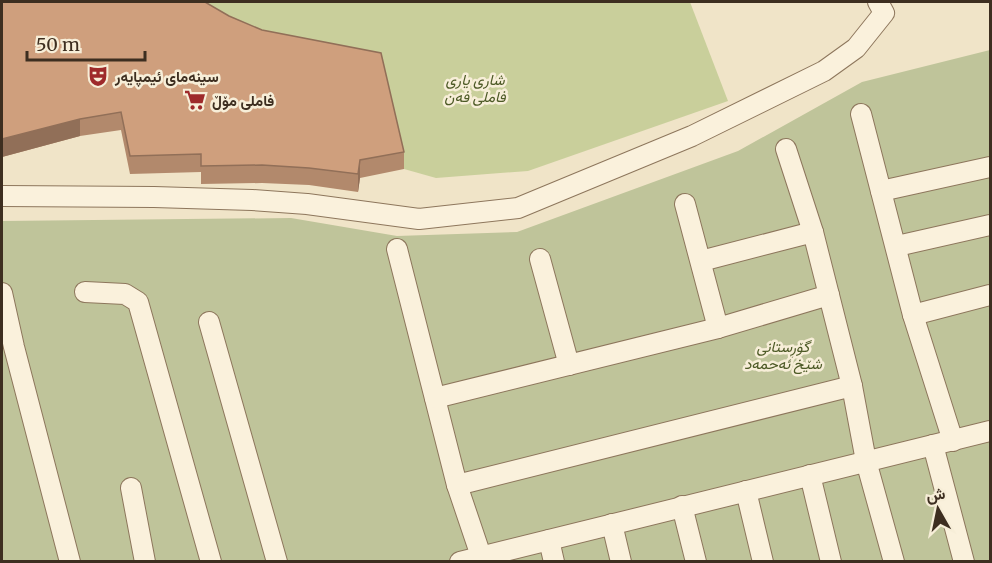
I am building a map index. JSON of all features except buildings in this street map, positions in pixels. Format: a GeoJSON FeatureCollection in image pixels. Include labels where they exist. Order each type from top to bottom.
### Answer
{"type":"FeatureCollection","features":[{"type":"Feature","properties":{"kind":"street"},"geometry":{"type":"LineString","coordinates":[[2,196],[252,200],[318,205],[419,219],[518,208],[692,136],[824,71],[856,48],[884,13],[879,2]]}},
{"type":"Feature","properties":{"kind":"street"},"geometry":{"type":"LineString","coordinates":[[861,114],[914,315],[952,441]]}},
{"type":"Feature","properties":{"kind":"street"},"geometry":{"type":"LineString","coordinates":[[786,149],[813,232],[852,386],[866,461],[894,561]]}},
{"type":"Feature","properties":{"kind":"street"},"geometry":{"type":"LineString","coordinates":[[881,190],[990,167]]}},
{"type":"Feature","properties":{"kind":"street"},"geometry":{"type":"LineString","coordinates":[[685,204],[718,328]]}},
{"type":"Feature","properties":{"kind":"street"},"geometry":{"type":"LineString","coordinates":[[897,246],[990,225]]}},
{"type":"Feature","properties":{"kind":"street"},"geometry":{"type":"LineString","coordinates":[[701,261],[813,232]]}},
{"type":"Feature","properties":{"kind":"street"},"geometry":{"type":"LineString","coordinates":[[397,249],[457,485],[482,559]]}},
{"type":"Feature","properties":{"kind":"street"},"geometry":{"type":"LineString","coordinates":[[540,259],[569,365]]}},
{"type":"Feature","properties":{"kind":"street"},"geometry":{"type":"LineString","coordinates":[[85,292],[125,294],[138,302],[211,561]]}},
{"type":"Feature","properties":{"kind":"street"},"geometry":{"type":"LineString","coordinates":[[2,293],[70,561]]}},
{"type":"Feature","properties":{"kind":"street"},"geometry":{"type":"LineString","coordinates":[[435,398],[718,328],[829,295]]}},
{"type":"Feature","properties":{"kind":"street"},"geometry":{"type":"LineString","coordinates":[[914,315],[990,295]]}},
{"type":"Feature","properties":{"kind":"street"},"geometry":{"type":"LineString","coordinates":[[209,322],[277,561]]}},
{"type":"Feature","properties":{"kind":"street"},"geometry":{"type":"LineString","coordinates":[[457,485],[852,386]]}},
{"type":"Feature","properties":{"kind":"street"},"geometry":{"type":"LineString","coordinates":[[460,561],[482,559],[612,524],[990,431]]}},
{"type":"Feature","properties":{"kind":"street"},"geometry":{"type":"LineString","coordinates":[[933,445],[964,561]]}},
{"type":"Feature","properties":{"kind":"street"},"geometry":{"type":"LineString","coordinates":[[810,475],[831,561]]}},
{"type":"Feature","properties":{"kind":"street"},"geometry":{"type":"LineString","coordinates":[[131,488],[146,561]]}},
{"type":"Feature","properties":{"kind":"street"},"geometry":{"type":"LineString","coordinates":[[746,491],[763,561]]}},
{"type":"Feature","properties":{"kind":"street"},"geometry":{"type":"LineString","coordinates":[[682,507],[696,561]]}},
{"type":"Feature","properties":{"kind":"street"},"geometry":{"type":"LineString","coordinates":[[612,524],[621,561]]}},
{"type":"Feature","properties":{"kind":"street"},"geometry":{"type":"LineString","coordinates":[[549,540],[554,561]]}},
{"type":"Feature","properties":{"kind":"green space","name":"شاری یاری فاملی فەن"},"geometry":{"type":"Polygon","coordinates":[[[153,2],[690,2],[728,101],[528,171],[436,178],[404,169],[153,2]]]}},
{"type":"Feature","properties":{"kind":"green space","name":"گۆڕستانی شێخ ئەحمەد"},"geometry":{"type":"Polygon","coordinates":[[[990,50],[990,561],[2,561],[2,221],[291,218],[397,236],[517,232],[738,151],[862,82],[990,50]]]}},
{"type":"Feature","properties":{"kind":"place","name":"سینەمای ئیمپایەر"},"geometry":{"type":"Point","coordinates":[98,76]}},
{"type":"Feature","properties":{"kind":"place","name":"فاملی مۆڵ"},"geometry":{"type":"Point","coordinates":[195,100]}}]}
